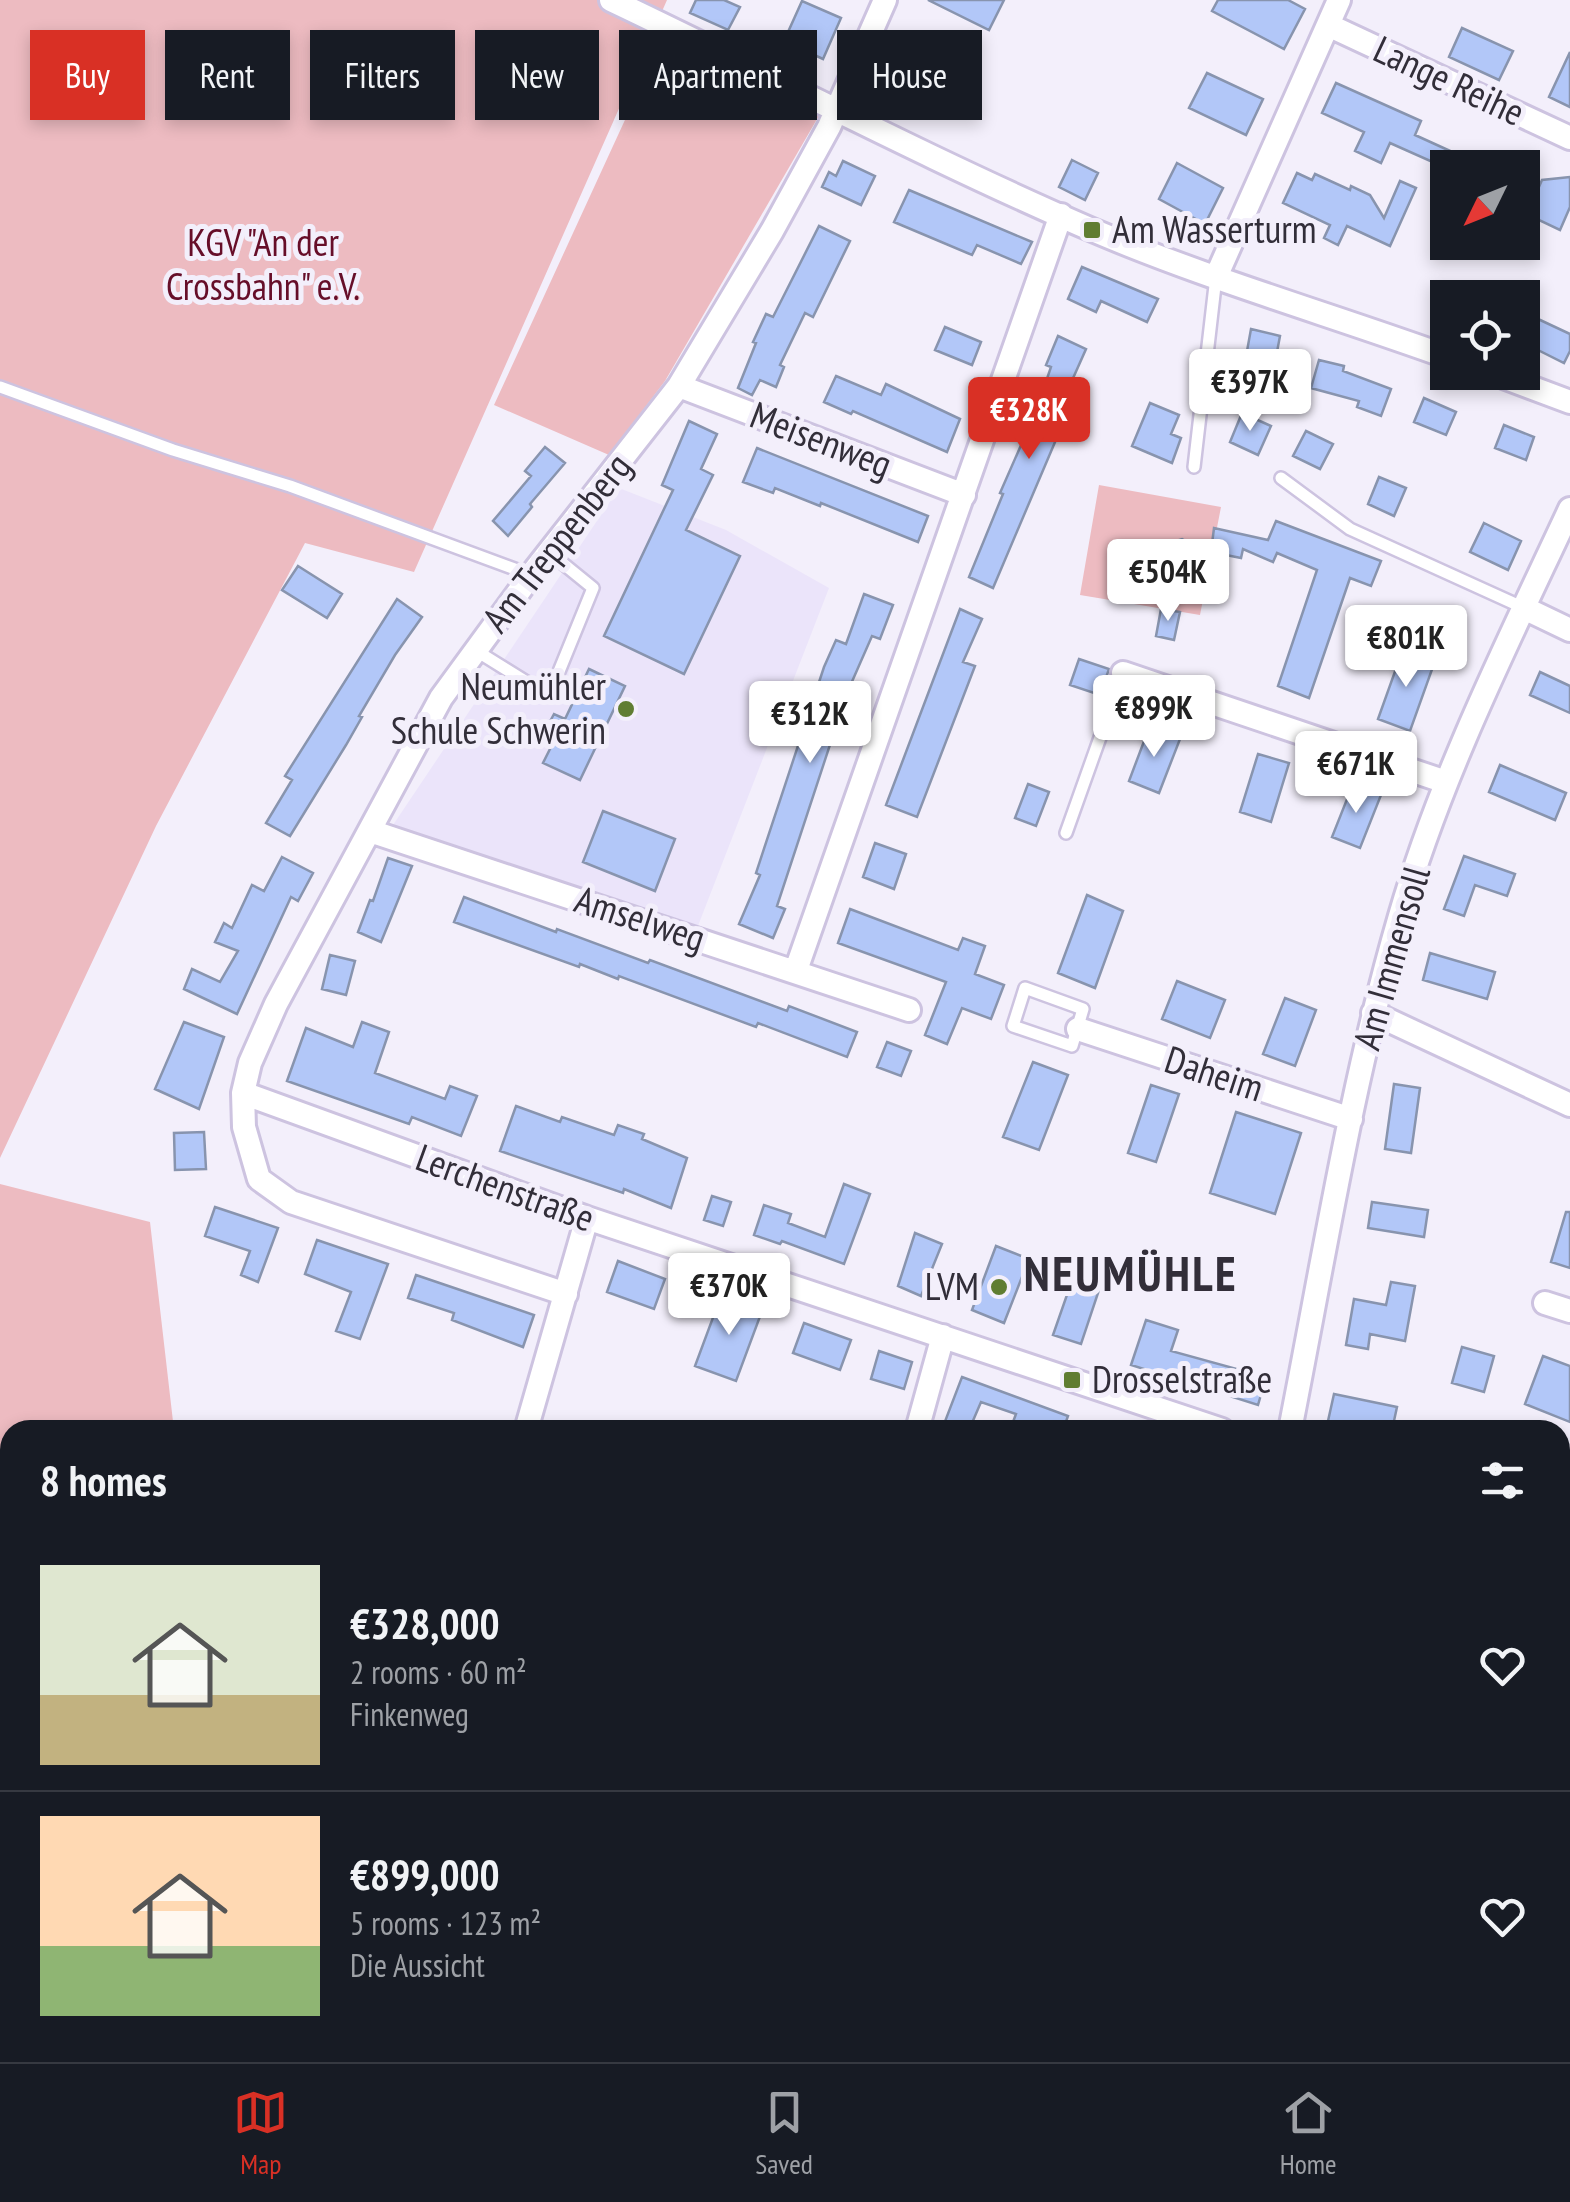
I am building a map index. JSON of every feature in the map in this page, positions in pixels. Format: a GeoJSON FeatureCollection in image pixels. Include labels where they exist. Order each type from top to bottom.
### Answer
{"type":"FeatureCollection","features":[{"type":"Feature","properties":{"kind":"street"},"geometry":{"type":"LineString","coordinates":[[611,0],[836,111],[1061,215],[1216,277],[1430,351]]}},
{"type":"Feature","properties":{"kind":"street","name":"Am Treppenberg"},"geometry":{"type":"LineString","coordinates":[[243,1093],[250,1062],[276,1004],[441,698],[679,386],[772,232],[836,111],[886,0]]}},
{"type":"Feature","properties":{"kind":"street"},"geometry":{"type":"LineString","coordinates":[[1216,277],[1339,0]]}},
{"type":"Feature","properties":{"kind":"street","name":"Lange Reihe"},"geometry":{"type":"LineString","coordinates":[[1328,25],[1570,138]]}},
{"type":"Feature","properties":{"kind":"street"},"geometry":{"type":"LineString","coordinates":[[796,970],[1061,215]]}},
{"type":"Feature","properties":{"kind":"street","name":"Meisenweg"},"geometry":{"type":"LineString","coordinates":[[679,386],[964,495]]}},
{"type":"Feature","properties":{"kind":"street"},"geometry":{"type":"LineString","coordinates":[[1538,390],[1570,402]]}},
{"type":"Feature","properties":{"kind":"street","name":"Am Immensoll"},"geometry":{"type":"LineString","coordinates":[[1292,1420],[1351,1118],[1400,913],[1446,782],[1570,509]]}},
{"type":"Feature","properties":{"kind":"street"},"geometry":{"type":"LineString","coordinates":[[1524,608],[1570,630]]}},
{"type":"Feature","properties":{"kind":"street"},"geometry":{"type":"LineString","coordinates":[[1123,673],[1446,782]]}},
{"type":"Feature","properties":{"kind":"street","name":"Amselweg"},"geometry":{"type":"LineString","coordinates":[[370,831],[909,1010]]}},
{"type":"Feature","properties":{"kind":"street"},"geometry":{"type":"LineString","coordinates":[[1374,1014],[1570,1105]]}},
{"type":"Feature","properties":{"kind":"street","name":"Daheim"},"geometry":{"type":"LineString","coordinates":[[1078,1028],[1351,1118]]}},
{"type":"Feature","properties":{"kind":"street","name":"Lerchenstraße"},"geometry":{"type":"LineString","coordinates":[[566,1294],[291,1202],[259,1179],[244,1127],[243,1093],[588,1218],[1192,1420]]}},
{"type":"Feature","properties":{"kind":"street"},"geometry":{"type":"LineString","coordinates":[[529,1420],[588,1218]]}},
{"type":"Feature","properties":{"kind":"street"},"geometry":{"type":"LineString","coordinates":[[1544,1303],[1570,1311]]}},
{"type":"Feature","properties":{"kind":"street"},"geometry":{"type":"LineString","coordinates":[[920,1420],[943,1336]]}},
{"type":"Feature","properties":{"kind":"lane"},"geometry":{"type":"LineString","coordinates":[[1194,466],[1216,277]]}},
{"type":"Feature","properties":{"kind":"lane"},"geometry":{"type":"LineString","coordinates":[[0,388],[173,450],[290,486],[532,575]]}},
{"type":"Feature","properties":{"kind":"lane"},"geometry":{"type":"LineString","coordinates":[[1281,478],[1350,529],[1524,608]]}},
{"type":"Feature","properties":{"kind":"lane"},"geometry":{"type":"LineString","coordinates":[[475,650],[549,696],[593,588],[550,553]]}},
{"type":"Feature","properties":{"kind":"lane"},"geometry":{"type":"LineString","coordinates":[[1066,833],[1123,673]]}},
{"type":"Feature","properties":{"kind":"lane"},"geometry":{"type":"LineString","coordinates":[[1025,988],[1083,1008],[1078,1028],[1072,1046],[1013,1026],[1025,988]]}},
{"type":"Feature","properties":{"kind":"shaded area","name":"Neumühler Schule Schwerin"},"geometry":{"type":"Polygon","coordinates":[[[619,488],[726,530],[829,588],[696,931],[389,831],[619,488]]]}},
{"type":"Feature","properties":{"kind":"green space","name":"KGV \"An der Crossbahn\" e.V."},"geometry":{"type":"Polygon","coordinates":[[[0,0],[667,0],[654,30],[619,30],[619,109],[414,572],[305,543],[156,826],[0,1158],[0,0]]]}},
{"type":"Feature","properties":{"kind":"green space"},"geometry":{"type":"Polygon","coordinates":[[[625,120],[817,120],[665,381],[609,455],[494,405],[625,120]]]}},
{"type":"Feature","properties":{"kind":"green space"},"geometry":{"type":"Polygon","coordinates":[[[1099,485],[1221,507],[1200,615],[1080,595],[1099,485]]]}},
{"type":"Feature","properties":{"kind":"green space"},"geometry":{"type":"Polygon","coordinates":[[[0,1184],[150,1222],[173,1420],[0,1420],[0,1184]]]}},
{"type":"Feature","properties":{"kind":"building"},"geometry":{"type":"Polygon","coordinates":[[[696,0],[724,0],[740,7],[728,30],[690,13],[696,0]]]}},
{"type":"Feature","properties":{"kind":"building"},"geometry":{"type":"Polygon","coordinates":[[[928,0],[1004,0],[989,30],[928,0]]]}},
{"type":"Feature","properties":{"kind":"building"},"geometry":{"type":"Polygon","coordinates":[[[1218,0],[1288,0],[1305,9],[1284,49],[1212,11],[1218,0]]]}},
{"type":"Feature","properties":{"kind":"building"},"geometry":{"type":"Polygon","coordinates":[[[802,1],[841,18],[823,59],[817,56],[817,30],[789,30],[802,1]]]}},
{"type":"Feature","properties":{"kind":"building"},"geometry":{"type":"Polygon","coordinates":[[[1462,28],[1513,51],[1499,80],[1449,57],[1462,28]]]}},
{"type":"Feature","properties":{"kind":"building"},"geometry":{"type":"Polygon","coordinates":[[[1570,52],[1570,107],[1549,97],[1570,52]]]}},
{"type":"Feature","properties":{"kind":"building"},"geometry":{"type":"Polygon","coordinates":[[[1207,73],[1263,99],[1246,135],[1189,108],[1207,73]]]}},
{"type":"Feature","properties":{"kind":"building"},"geometry":{"type":"Polygon","coordinates":[[[1336,83],[1421,121],[1415,135],[1448,150],[1430,150],[1430,161],[1390,143],[1381,163],[1355,151],[1364,132],[1322,113],[1336,83]]]}},
{"type":"Feature","properties":{"kind":"building"},"geometry":{"type":"Polygon","coordinates":[[[1072,160],[1098,173],[1085,200],[1059,187],[1072,160]]]}},
{"type":"Feature","properties":{"kind":"building"},"geometry":{"type":"Polygon","coordinates":[[[843,161],[875,176],[861,205],[822,187],[829,172],[836,176],[843,161]]]}},
{"type":"Feature","properties":{"kind":"building"},"geometry":{"type":"Polygon","coordinates":[[[1177,163],[1223,188],[1205,224],[1159,199],[1177,163]]]}},
{"type":"Feature","properties":{"kind":"building"},"geometry":{"type":"Polygon","coordinates":[[[1297,173],[1312,180],[1315,174],[1370,195],[1384,218],[1400,181],[1416,188],[1390,246],[1347,226],[1338,245],[1324,238],[1330,225],[1283,203],[1297,173]]]}},
{"type":"Feature","properties":{"kind":"building"},"geometry":{"type":"Polygon","coordinates":[[[1570,177],[1570,207],[1560,230],[1540,221],[1542,180],[1570,177]]]}},
{"type":"Feature","properties":{"kind":"building"},"geometry":{"type":"Polygon","coordinates":[[[909,190],[1032,242],[1021,264],[977,245],[972,255],[894,222],[909,190]]]}},
{"type":"Feature","properties":{"kind":"building"},"geometry":{"type":"Polygon","coordinates":[[[819,226],[850,241],[813,317],[805,313],[780,365],[784,367],[776,387],[760,380],[752,395],[738,388],[756,343],[753,342],[766,314],[773,317],[819,226]]]}},
{"type":"Feature","properties":{"kind":"building"},"geometry":{"type":"Polygon","coordinates":[[[1082,267],[1158,299],[1147,322],[1101,301],[1096,312],[1068,299],[1082,267]]]}},
{"type":"Feature","properties":{"kind":"building"},"geometry":{"type":"Polygon","coordinates":[[[1540,320],[1570,334],[1570,351],[1564,363],[1540,351],[1540,320]]]}},
{"type":"Feature","properties":{"kind":"building"},"geometry":{"type":"Polygon","coordinates":[[[945,327],[981,342],[972,365],[935,350],[945,327]]]}},
{"type":"Feature","properties":{"kind":"building"},"geometry":{"type":"Polygon","coordinates":[[[1251,329],[1280,336],[1274,368],[1245,362],[1251,329]]]}},
{"type":"Feature","properties":{"kind":"building"},"geometry":{"type":"Polygon","coordinates":[[[1058,336],[1086,349],[1066,394],[1072,396],[1058,435],[993,588],[969,577],[1036,411],[1051,367],[1046,365],[1058,336]]]}},
{"type":"Feature","properties":{"kind":"building"},"geometry":{"type":"Polygon","coordinates":[[[1319,360],[1344,366],[1343,371],[1391,389],[1381,416],[1357,407],[1359,401],[1311,388],[1319,360]]]}},
{"type":"Feature","properties":{"kind":"building"},"geometry":{"type":"Polygon","coordinates":[[[836,376],[881,395],[886,384],[960,419],[947,452],[824,402],[836,376]]]}},
{"type":"Feature","properties":{"kind":"building"},"geometry":{"type":"Polygon","coordinates":[[[1424,398],[1456,412],[1446,435],[1414,422],[1424,398]]]}},
{"type":"Feature","properties":{"kind":"building"},"geometry":{"type":"Polygon","coordinates":[[[1150,403],[1179,415],[1171,434],[1181,438],[1172,463],[1132,446],[1150,403]]]}},
{"type":"Feature","properties":{"kind":"building"},"geometry":{"type":"Polygon","coordinates":[[[1242,413],[1271,426],[1258,455],[1230,442],[1242,413]]]}},
{"type":"Feature","properties":{"kind":"building"},"geometry":{"type":"Polygon","coordinates":[[[689,421],[717,434],[701,469],[713,475],[686,530],[740,556],[684,674],[604,636],[673,490],[662,485],[689,421]]]}},
{"type":"Feature","properties":{"kind":"building"},"geometry":{"type":"Polygon","coordinates":[[[1504,425],[1534,437],[1526,460],[1495,448],[1504,425]]]}},
{"type":"Feature","properties":{"kind":"building"},"geometry":{"type":"Polygon","coordinates":[[[1306,431],[1333,444],[1320,469],[1293,456],[1306,431]]]}},
{"type":"Feature","properties":{"kind":"building"},"geometry":{"type":"Polygon","coordinates":[[[545,447],[565,463],[508,536],[493,521],[531,476],[525,471],[545,447]]]}},
{"type":"Feature","properties":{"kind":"building"},"geometry":{"type":"Polygon","coordinates":[[[757,448],[928,516],[918,542],[821,503],[820,506],[775,488],[773,493],[743,482],[757,448]]]}},
{"type":"Feature","properties":{"kind":"building"},"geometry":{"type":"Polygon","coordinates":[[[1379,477],[1406,488],[1394,516],[1368,504],[1379,477]]]}},
{"type":"Feature","properties":{"kind":"building"},"geometry":{"type":"Polygon","coordinates":[[[1276,521],[1381,561],[1371,586],[1350,578],[1309,698],[1278,686],[1317,570],[1277,553],[1273,562],[1243,549],[1241,558],[1211,552],[1214,528],[1268,540],[1276,521]]]}},
{"type":"Feature","properties":{"kind":"building"},"geometry":{"type":"Polygon","coordinates":[[[1484,523],[1521,541],[1508,570],[1470,552],[1484,523]]]}},
{"type":"Feature","properties":{"kind":"building"},"geometry":{"type":"Polygon","coordinates":[[[1182,539],[1199,549],[1189,566],[1178,569],[1169,564],[1165,553],[1170,543],[1182,539]]]}},
{"type":"Feature","properties":{"kind":"building"},"geometry":{"type":"Polygon","coordinates":[[[298,566],[342,594],[327,618],[282,590],[298,566]]]}},
{"type":"Feature","properties":{"kind":"building"},"geometry":{"type":"Polygon","coordinates":[[[864,594],[893,605],[880,639],[872,636],[847,693],[777,906],[785,909],[773,938],[739,924],[760,875],[756,873],[824,667],[836,640],[846,644],[864,594]]]}},
{"type":"Feature","properties":{"kind":"building"},"geometry":{"type":"Polygon","coordinates":[[[397,599],[422,617],[395,655],[290,836],[266,823],[292,780],[285,776],[397,599]]]}},
{"type":"Feature","properties":{"kind":"building"},"geometry":{"type":"Polygon","coordinates":[[[960,609],[982,619],[963,662],[975,666],[917,817],[886,805],[960,609]]]}},
{"type":"Feature","properties":{"kind":"building"},"geometry":{"type":"Polygon","coordinates":[[[1161,609],[1180,612],[1174,640],[1156,636],[1161,609]]]}},
{"type":"Feature","properties":{"kind":"building"},"geometry":{"type":"Polygon","coordinates":[[[1403,649],[1435,661],[1410,731],[1378,719],[1403,649]]]}},
{"type":"Feature","properties":{"kind":"building"},"geometry":{"type":"Polygon","coordinates":[[[1079,659],[1109,669],[1100,695],[1070,685],[1079,659]]]}},
{"type":"Feature","properties":{"kind":"building"},"geometry":{"type":"Polygon","coordinates":[[[589,669],[625,686],[580,780],[543,763],[557,735],[546,729],[554,714],[565,719],[589,669]]]}},
{"type":"Feature","properties":{"kind":"building"},"geometry":{"type":"Polygon","coordinates":[[[1540,672],[1570,686],[1570,713],[1530,695],[1540,672]]]}},
{"type":"Feature","properties":{"kind":"building"},"geometry":{"type":"Polygon","coordinates":[[[1149,728],[1180,739],[1159,793],[1129,781],[1149,728]]]}},
{"type":"Feature","properties":{"kind":"building"},"geometry":{"type":"Polygon","coordinates":[[[1258,754],[1289,763],[1271,822],[1240,812],[1258,754]]]}},
{"type":"Feature","properties":{"kind":"building"},"geometry":{"type":"Polygon","coordinates":[[[1500,765],[1566,793],[1555,820],[1489,792],[1500,765]]]}},
{"type":"Feature","properties":{"kind":"building"},"geometry":{"type":"Polygon","coordinates":[[[1028,784],[1049,792],[1036,826],[1015,818],[1028,784]]]}},
{"type":"Feature","properties":{"kind":"building"},"geometry":{"type":"Polygon","coordinates":[[[1353,784],[1381,795],[1360,848],[1332,837],[1353,784]]]}},
{"type":"Feature","properties":{"kind":"building"},"geometry":{"type":"Polygon","coordinates":[[[603,811],[675,839],[655,891],[583,862],[603,811]]]}},
{"type":"Feature","properties":{"kind":"building"},"geometry":{"type":"Polygon","coordinates":[[[875,843],[906,854],[894,889],[863,877],[875,843]]]}},
{"type":"Feature","properties":{"kind":"building"},"geometry":{"type":"Polygon","coordinates":[[[1464,856],[1515,874],[1507,896],[1475,885],[1464,916],[1444,909],[1464,856]]]}},
{"type":"Feature","properties":{"kind":"building"},"geometry":{"type":"Polygon","coordinates":[[[282,857],[313,873],[298,901],[291,897],[237,1014],[184,989],[192,969],[220,982],[238,951],[215,942],[224,923],[232,928],[252,885],[264,891],[282,857]]]}},
{"type":"Feature","properties":{"kind":"building"},"geometry":{"type":"Polygon","coordinates":[[[388,858],[412,866],[381,942],[358,932],[388,858]]]}},
{"type":"Feature","properties":{"kind":"building"},"geometry":{"type":"Polygon","coordinates":[[[1087,895],[1123,911],[1095,988],[1058,973],[1087,895]]]}},
{"type":"Feature","properties":{"kind":"building"},"geometry":{"type":"Polygon","coordinates":[[[464,897],[556,932],[557,929],[648,963],[650,960],[787,1011],[789,1006],[857,1032],[847,1057],[619,976],[618,979],[580,964],[579,967],[454,922],[464,897]]]}},
{"type":"Feature","properties":{"kind":"building"},"geometry":{"type":"Polygon","coordinates":[[[850,909],[958,950],[963,938],[985,946],[975,974],[1004,985],[991,1019],[962,1008],[947,1044],[925,1035],[946,982],[838,943],[850,909]]]}},
{"type":"Feature","properties":{"kind":"building"},"geometry":{"type":"Polygon","coordinates":[[[1430,953],[1495,972],[1487,999],[1423,980],[1430,953]]]}},
{"type":"Feature","properties":{"kind":"building"},"geometry":{"type":"Polygon","coordinates":[[[330,955],[355,961],[346,995],[322,989],[330,955]]]}},
{"type":"Feature","properties":{"kind":"building"},"geometry":{"type":"Polygon","coordinates":[[[1177,981],[1225,1000],[1210,1038],[1162,1019],[1177,981]]]}},
{"type":"Feature","properties":{"kind":"building"},"geometry":{"type":"Polygon","coordinates":[[[1285,998],[1316,1010],[1295,1066],[1263,1054],[1285,998]]]}},
{"type":"Feature","properties":{"kind":"building"},"geometry":{"type":"Polygon","coordinates":[[[184,1022],[224,1037],[199,1109],[155,1089],[184,1022]]]}},
{"type":"Feature","properties":{"kind":"building"},"geometry":{"type":"Polygon","coordinates":[[[362,1022],[389,1032],[375,1073],[445,1099],[450,1086],[477,1096],[461,1136],[412,1117],[409,1124],[287,1081],[306,1028],[353,1047],[362,1022]]]}},
{"type":"Feature","properties":{"kind":"building"},"geometry":{"type":"Polygon","coordinates":[[[887,1042],[911,1051],[901,1076],[877,1067],[887,1042]]]}},
{"type":"Feature","properties":{"kind":"building"},"geometry":{"type":"Polygon","coordinates":[[[1033,1062],[1068,1075],[1039,1150],[1003,1137],[1033,1062]]]}},
{"type":"Feature","properties":{"kind":"building"},"geometry":{"type":"Polygon","coordinates":[[[1394,1084],[1420,1088],[1411,1153],[1385,1149],[1394,1084]]]}},
{"type":"Feature","properties":{"kind":"building"},"geometry":{"type":"Polygon","coordinates":[[[1151,1085],[1179,1094],[1156,1162],[1128,1153],[1151,1085]]]}},
{"type":"Feature","properties":{"kind":"building"},"geometry":{"type":"Polygon","coordinates":[[[516,1106],[614,1135],[618,1125],[644,1134],[642,1139],[687,1158],[671,1208],[624,1189],[623,1193],[500,1151],[516,1106]]]}},
{"type":"Feature","properties":{"kind":"building"},"geometry":{"type":"Polygon","coordinates":[[[1236,1112],[1301,1133],[1275,1214],[1210,1193],[1236,1112]]]}},
{"type":"Feature","properties":{"kind":"building"},"geometry":{"type":"Polygon","coordinates":[[[204,1132],[206,1169],[175,1170],[174,1133],[204,1132]]]}},
{"type":"Feature","properties":{"kind":"building"},"geometry":{"type":"Polygon","coordinates":[[[844,1184],[870,1194],[844,1264],[754,1235],[764,1205],[791,1214],[788,1223],[825,1237],[844,1184]]]}},
{"type":"Feature","properties":{"kind":"building"},"geometry":{"type":"Polygon","coordinates":[[[712,1196],[731,1202],[723,1226],[704,1220],[712,1196]]]}},
{"type":"Feature","properties":{"kind":"building"},"geometry":{"type":"Polygon","coordinates":[[[1372,1202],[1428,1210],[1424,1237],[1368,1228],[1372,1202]]]}},
{"type":"Feature","properties":{"kind":"building"},"geometry":{"type":"Polygon","coordinates":[[[215,1207],[278,1228],[258,1282],[241,1275],[250,1251],[205,1236],[215,1207]]]}},
{"type":"Feature","properties":{"kind":"building"},"geometry":{"type":"Polygon","coordinates":[[[1566,1212],[1570,1212],[1570,1268],[1551,1262],[1566,1212]]]}},
{"type":"Feature","properties":{"kind":"building"},"geometry":{"type":"Polygon","coordinates":[[[915,1233],[942,1244],[921,1296],[898,1286],[915,1233]]]}},
{"type":"Feature","properties":{"kind":"building"},"geometry":{"type":"Polygon","coordinates":[[[317,1240],[388,1264],[360,1339],[336,1331],[351,1292],[305,1274],[317,1240]]]}},
{"type":"Feature","properties":{"kind":"building"},"geometry":{"type":"Polygon","coordinates":[[[996,1246],[1029,1259],[1004,1323],[972,1310],[996,1246]]]}},
{"type":"Feature","properties":{"kind":"building"},"geometry":{"type":"Polygon","coordinates":[[[618,1261],[665,1279],[654,1309],[607,1292],[618,1261]]]}},
{"type":"Feature","properties":{"kind":"building"},"geometry":{"type":"Polygon","coordinates":[[[1076,1269],[1103,1278],[1081,1344],[1053,1335],[1076,1269]]]}},
{"type":"Feature","properties":{"kind":"building"},"geometry":{"type":"Polygon","coordinates":[[[416,1275],[534,1315],[523,1347],[452,1320],[454,1313],[408,1298],[416,1275]]]}},
{"type":"Feature","properties":{"kind":"building"},"geometry":{"type":"Polygon","coordinates":[[[1391,1282],[1415,1286],[1405,1341],[1370,1334],[1368,1349],[1346,1345],[1354,1299],[1386,1305],[1391,1282]]]}},
{"type":"Feature","properties":{"kind":"building"},"geometry":{"type":"Polygon","coordinates":[[[721,1296],[762,1311],[736,1381],[695,1366],[721,1296]]]}},
{"type":"Feature","properties":{"kind":"building"},"geometry":{"type":"Polygon","coordinates":[[[1146,1320],[1178,1330],[1171,1351],[1266,1377],[1258,1405],[1131,1365],[1146,1320]]]}},
{"type":"Feature","properties":{"kind":"building"},"geometry":{"type":"Polygon","coordinates":[[[804,1323],[851,1340],[840,1370],[793,1353],[804,1323]]]}},
{"type":"Feature","properties":{"kind":"building"},"geometry":{"type":"Polygon","coordinates":[[[1462,1347],[1494,1356],[1484,1392],[1452,1383],[1462,1347]]]}},
{"type":"Feature","properties":{"kind":"building"},"geometry":{"type":"Polygon","coordinates":[[[879,1351],[912,1362],[904,1389],[871,1379],[879,1351]]]}},
{"type":"Feature","properties":{"kind":"building"},"geometry":{"type":"Polygon","coordinates":[[[1543,1356],[1570,1366],[1570,1420],[1525,1404],[1543,1356]]]}},
{"type":"Feature","properties":{"kind":"building"},"geometry":{"type":"Polygon","coordinates":[[[962,1377],[1068,1416],[1067,1420],[1014,1420],[1016,1414],[981,1402],[973,1420],[946,1420],[962,1377]]]}},
{"type":"Feature","properties":{"kind":"building"},"geometry":{"type":"Polygon","coordinates":[[[1334,1394],[1397,1407],[1394,1420],[1328,1420],[1334,1394]]]}},
{"type":"Feature","properties":{"kind":"place","name":"Am Wasserturm"},"geometry":{"type":"Point","coordinates":[1092,230]}},
{"type":"Feature","properties":{"kind":"place","name":"Neumühler Schule Schwerin"},"geometry":{"type":"Point","coordinates":[626,709]}},
{"type":"Feature","properties":{"kind":"place","name":"LVM"},"geometry":{"type":"Point","coordinates":[999,1287]}},
{"type":"Feature","properties":{"kind":"place","name":"Drosselstraße"},"geometry":{"type":"Point","coordinates":[1072,1380]}},
{"type":"Feature","properties":{"kind":"district","name":"NEUMÜHLE"},"geometry":{"type":"Point","coordinates":[1131,1274]}}]}
